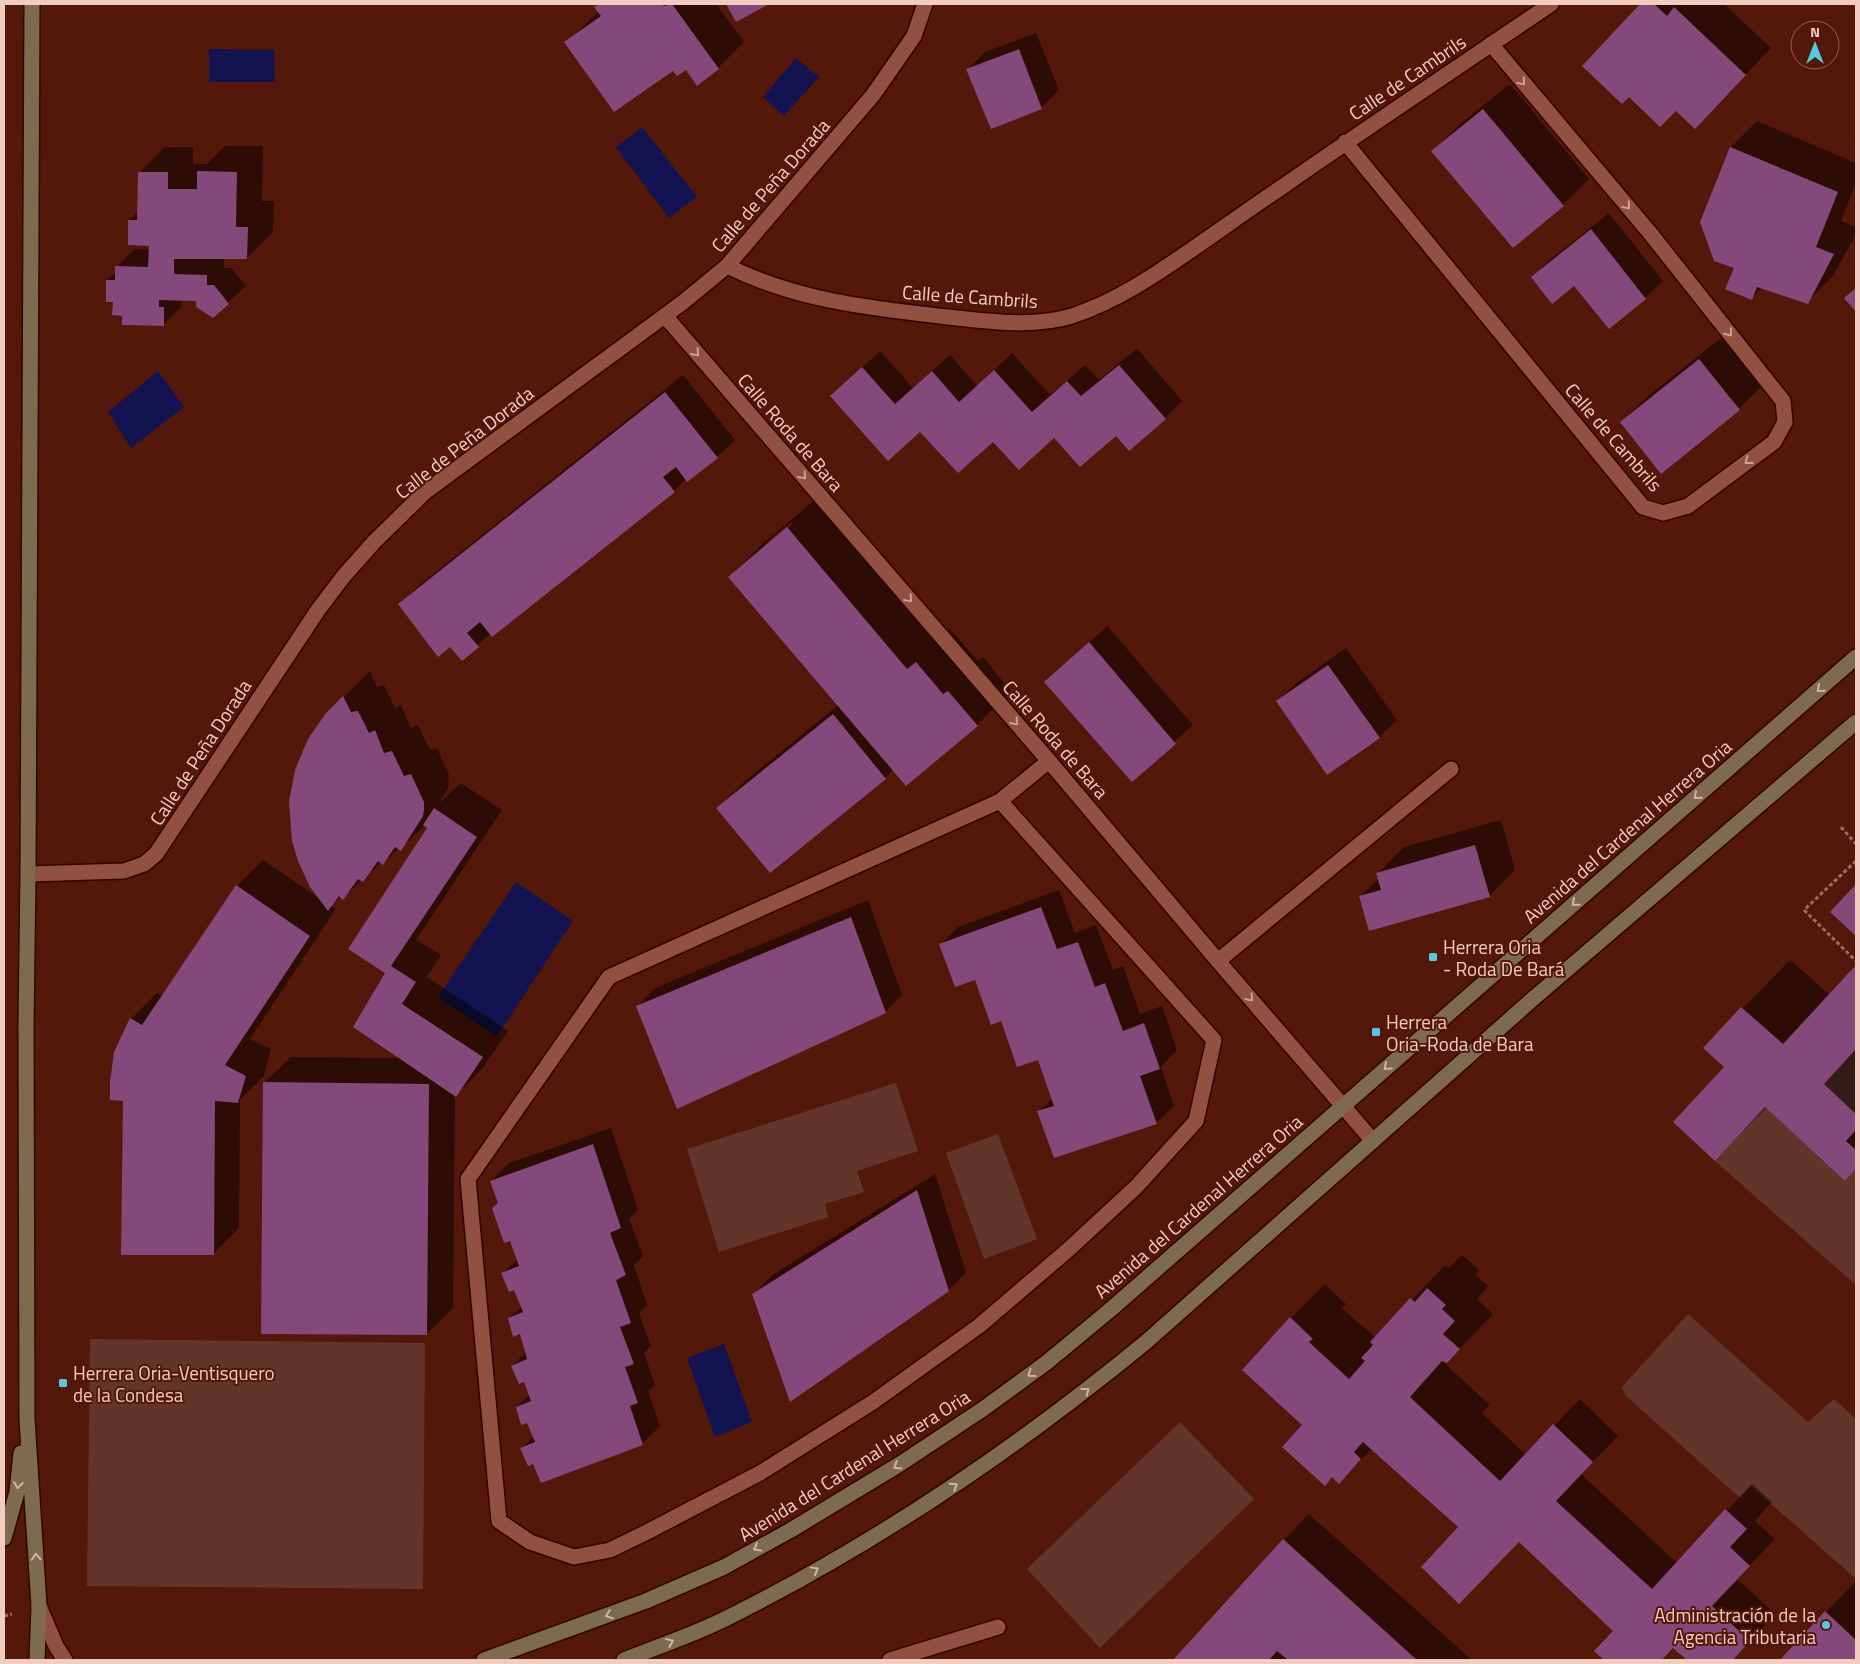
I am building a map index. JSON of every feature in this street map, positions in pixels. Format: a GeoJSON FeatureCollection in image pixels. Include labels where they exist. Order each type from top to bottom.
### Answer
{"type":"FeatureCollection","features":[{"type":"Feature","properties":{"kind":"main road"},"geometry":{"type":"LineString","coordinates":[[32,4],[26,1026],[26,1419],[39,1606],[37,1660]]}},
{"type":"Feature","properties":{"kind":"main road","name":"Avenida del Cardenal Herrera Oria"},"geometry":{"type":"LineString","coordinates":[[484,1660],[646,1601],[724,1567],[791,1530],[900,1464],[983,1409],[1046,1363],[1110,1310],[1856,657]]}},
{"type":"Feature","properties":{"kind":"main road"},"geometry":{"type":"LineString","coordinates":[[624,1660],[744,1609],[864,1542],[974,1473],[1086,1392],[1146,1342],[1535,998],[1856,722]]}},
{"type":"Feature","properties":{"kind":"main road"},"geometry":{"type":"LineString","coordinates":[[4,1538],[17,1492],[26,1419]]}},
{"type":"Feature","properties":{"kind":"street","name":"Calle de Peña Dorada"},"geometry":{"type":"LineString","coordinates":[[28,874],[124,871],[144,864],[156,854],[318,610],[343,577],[374,542],[425,492],[665,316],[727,266],[873,95],[914,36],[925,4]]}},
{"type":"Feature","properties":{"kind":"street","name":"Calle de Cambrils"},"geometry":{"type":"LineString","coordinates":[[727,266],[772,286],[814,298],[886,310],[1024,324],[1072,316],[1112,300],[1148,280],[1345,142],[1551,4]]}},
{"type":"Feature","properties":{"kind":"street","name":"Calle de Cambrils"},"geometry":{"type":"LineString","coordinates":[[1345,142],[1643,507],[1663,513],[1688,506],[1774,442],[1785,422],[1783,401],[1650,233],[1491,44]]}},
{"type":"Feature","properties":{"kind":"street","name":"Calle Roda de Bara"},"geometry":{"type":"LineString","coordinates":[[665,316],[1049,760],[1373,1141]]}},
{"type":"Feature","properties":{"kind":"street"},"geometry":{"type":"LineString","coordinates":[[1000,801],[1214,1040],[1196,1121],[1136,1187],[1069,1249],[979,1326],[873,1402],[760,1473],[610,1550],[574,1558],[530,1542],[499,1521],[468,1179],[609,978],[1000,801],[1049,760]]}},
{"type":"Feature","properties":{"kind":"street"},"geometry":{"type":"LineString","coordinates":[[1218,961],[1451,769]]}},
{"type":"Feature","properties":{"kind":"street"},"geometry":{"type":"LineString","coordinates":[[39,1606],[56,1646],[65,1660]]}},
{"type":"Feature","properties":{"kind":"street"},"geometry":{"type":"LineString","coordinates":[[890,1660],[998,1628]]}},
{"type":"Feature","properties":{"kind":"path"},"geometry":{"type":"LineString","coordinates":[[1842,828],[1856,844]]}},
{"type":"Feature","properties":{"kind":"path"},"geometry":{"type":"LineString","coordinates":[[1856,861],[1804,910],[1856,961]]}},
{"type":"Feature","properties":{"kind":"shaded area"},"geometry":{"type":"Polygon","coordinates":[[[209,49],[274,50],[275,82],[209,82],[209,49]]]}},
{"type":"Feature","properties":{"kind":"shaded area"},"geometry":{"type":"Polygon","coordinates":[[[796,58],[819,77],[784,116],[763,97],[796,58]]]}},
{"type":"Feature","properties":{"kind":"shaded area"},"geometry":{"type":"Polygon","coordinates":[[[642,127],[697,197],[669,218],[616,147],[642,127]]]}},
{"type":"Feature","properties":{"kind":"shaded area"},"geometry":{"type":"Polygon","coordinates":[[[158,371],[184,407],[131,448],[108,412],[158,371]]]}},
{"type":"Feature","properties":{"kind":"shaded area"},"geometry":{"type":"Polygon","coordinates":[[[516,882],[573,921],[497,1036],[438,997],[516,882]]]}},
{"type":"Feature","properties":{"kind":"shaded area"},"geometry":{"type":"Polygon","coordinates":[[[1856,1049],[1856,1114],[1824,1084],[1856,1049]]]}},
{"type":"Feature","properties":{"kind":"shaded area"},"geometry":{"type":"Polygon","coordinates":[[[896,1083],[918,1151],[857,1171],[864,1192],[825,1204],[828,1217],[719,1252],[687,1149],[896,1083]]]}},
{"type":"Feature","properties":{"kind":"shaded area"},"geometry":{"type":"Polygon","coordinates":[[[1765,1107],[1845,1181],[1856,1169],[1856,1285],[1715,1161],[1765,1107]]]}},
{"type":"Feature","properties":{"kind":"shaded area"},"geometry":{"type":"Polygon","coordinates":[[[998,1134],[1037,1239],[984,1259],[946,1153],[998,1134]]]}},
{"type":"Feature","properties":{"kind":"shaded area"},"geometry":{"type":"Polygon","coordinates":[[[1688,1314],[1808,1422],[1834,1399],[1856,1419],[1856,1579],[1751,1486],[1740,1498],[1626,1396],[1622,1387],[1688,1314]]]}},
{"type":"Feature","properties":{"kind":"shaded area"},"geometry":{"type":"Polygon","coordinates":[[[90,1339],[425,1343],[423,1589],[87,1586],[90,1339]]]}},
{"type":"Feature","properties":{"kind":"shaded area"},"geometry":{"type":"Polygon","coordinates":[[[724,1344],[752,1422],[715,1437],[687,1358],[724,1344]]]}},
{"type":"Feature","properties":{"kind":"shaded area"},"geometry":{"type":"Polygon","coordinates":[[[1180,1422],[1254,1499],[1100,1648],[1027,1569],[1180,1422]]]}},
{"type":"Feature","properties":{"kind":"building"},"geometry":{"type":"Polygon","coordinates":[[[599,4],[662,4],[664,6],[672,4],[719,69],[697,86],[686,70],[677,76],[673,71],[614,112],[564,42],[601,16],[594,7],[599,4]]]}},
{"type":"Feature","properties":{"kind":"building"},"geometry":{"type":"Polygon","coordinates":[[[726,4],[769,4],[736,22],[726,4]]]}},
{"type":"Feature","properties":{"kind":"building"},"geometry":{"type":"Polygon","coordinates":[[[1640,4],[1654,4],[1667,16],[1674,7],[1746,75],[1695,129],[1676,111],[1660,127],[1629,97],[1622,104],[1582,66],[1640,4]]]}},
{"type":"Feature","properties":{"kind":"building"},"geometry":{"type":"Polygon","coordinates":[[[1019,49],[1042,109],[991,129],[966,69],[1019,49]]]}},
{"type":"Feature","properties":{"kind":"building"},"geometry":{"type":"Polygon","coordinates":[[[1483,109],[1564,206],[1513,248],[1431,151],[1483,109]]]}},
{"type":"Feature","properties":{"kind":"building"},"geometry":{"type":"Polygon","coordinates":[[[1730,147],[1838,192],[1816,247],[1834,254],[1808,304],[1757,287],[1752,300],[1725,289],[1734,268],[1714,261],[1700,222],[1730,147]]]}},
{"type":"Feature","properties":{"kind":"building"},"geometry":{"type":"Polygon","coordinates":[[[197,171],[237,172],[236,227],[248,227],[247,259],[174,259],[174,274],[207,275],[207,285],[214,285],[229,304],[213,318],[196,307],[196,301],[159,300],[159,307],[164,307],[164,326],[122,325],[122,316],[112,315],[113,302],[106,302],[106,280],[115,280],[115,266],[148,267],[149,246],[128,245],[128,220],[137,220],[138,172],[168,172],[168,189],[197,189],[197,171]]]}},
{"type":"Feature","properties":{"kind":"building"},"geometry":{"type":"Polygon","coordinates":[[[1591,229],[1646,299],[1609,329],[1574,286],[1552,304],[1531,277],[1591,229]]]}},
{"type":"Feature","properties":{"kind":"building"},"geometry":{"type":"Polygon","coordinates":[[[1856,288],[1856,312],[1844,298],[1856,288]]]}},
{"type":"Feature","properties":{"kind":"building"},"geometry":{"type":"Polygon","coordinates":[[[1699,359],[1740,410],[1661,474],[1620,422],[1699,359]]]}},
{"type":"Feature","properties":{"kind":"building"},"geometry":{"type":"Polygon","coordinates":[[[1119,365],[1166,419],[1129,451],[1116,436],[1080,467],[1054,438],[1019,470],[993,442],[958,473],[920,432],[888,461],[830,396],[862,367],[895,404],[932,371],[959,402],[994,370],[1032,412],[1067,381],[1081,396],[1119,365]]]}},
{"type":"Feature","properties":{"kind":"building"},"geometry":{"type":"Polygon","coordinates":[[[665,392],[718,458],[687,482],[676,467],[663,477],[675,492],[492,637],[480,622],[467,633],[479,647],[462,661],[450,647],[438,657],[398,604],[665,392]]]}},
{"type":"Feature","properties":{"kind":"building"},"geometry":{"type":"Polygon","coordinates":[[[787,527],[907,669],[916,662],[943,694],[948,691],[978,726],[906,786],[728,577],[787,527]]]}},
{"type":"Feature","properties":{"kind":"building"},"geometry":{"type":"Polygon","coordinates":[[[1089,642],[1176,744],[1132,782],[1044,682],[1089,642]]]}},
{"type":"Feature","properties":{"kind":"building"},"geometry":{"type":"Polygon","coordinates":[[[1328,665],[1380,738],[1327,775],[1276,701],[1328,665]]]}},
{"type":"Feature","properties":{"kind":"building"},"geometry":{"type":"Polygon","coordinates":[[[343,696],[351,712],[358,711],[369,733],[375,730],[384,753],[392,751],[404,776],[411,774],[424,802],[424,810],[423,816],[401,851],[395,847],[383,865],[378,861],[363,882],[358,879],[343,900],[339,896],[328,911],[310,887],[298,861],[292,841],[289,802],[295,770],[308,739],[326,713],[343,696]]]}},
{"type":"Feature","properties":{"kind":"building"},"geometry":{"type":"Polygon","coordinates":[[[833,714],[886,779],[770,873],[716,808],[833,714]]]}},
{"type":"Feature","properties":{"kind":"building"},"geometry":{"type":"Polygon","coordinates":[[[434,808],[477,837],[391,966],[416,982],[402,1004],[483,1057],[456,1097],[353,1027],[385,973],[348,949],[427,828],[423,825],[434,808]]]}},
{"type":"Feature","properties":{"kind":"building"},"geometry":{"type":"Polygon","coordinates":[[[1475,845],[1490,897],[1369,931],[1359,896],[1381,890],[1376,873],[1475,845]]]}},
{"type":"Feature","properties":{"kind":"building"},"geometry":{"type":"Polygon","coordinates":[[[1856,884],[1856,936],[1830,912],[1856,884]]]}},
{"type":"Feature","properties":{"kind":"building"},"geometry":{"type":"Polygon","coordinates":[[[236,885],[310,936],[225,1065],[246,1076],[238,1103],[215,1101],[214,1255],[121,1255],[123,1101],[110,1100],[114,1052],[130,1018],[142,1025],[236,885]]]}},
{"type":"Feature","properties":{"kind":"building"},"geometry":{"type":"Polygon","coordinates":[[[1041,907],[1057,949],[1078,942],[1095,987],[1105,983],[1123,1031],[1144,1023],[1160,1069],[1140,1076],[1157,1124],[1054,1158],[1037,1111],[1054,1106],[1038,1060],[1017,1067],[1001,1021],[991,1025],[975,980],[955,987],[939,944],[1041,907]]]}},
{"type":"Feature","properties":{"kind":"building"},"geometry":{"type":"Polygon","coordinates":[[[851,917],[886,1013],[677,1109],[636,1006],[851,917]]]}},
{"type":"Feature","properties":{"kind":"building"},"geometry":{"type":"Polygon","coordinates":[[[1856,965],[1856,1049],[1824,1084],[1856,1114],[1856,1130],[1846,1141],[1856,1150],[1856,1169],[1845,1181],[1765,1107],[1715,1161],[1673,1122],[1724,1067],[1703,1048],[1741,1007],[1783,1044],[1856,965]]]}},
{"type":"Feature","properties":{"kind":"building"},"geometry":{"type":"Polygon","coordinates":[[[263,1082],[429,1084],[427,1335],[261,1334],[263,1082]]]}},
{"type":"Feature","properties":{"kind":"building"},"geometry":{"type":"Polygon","coordinates":[[[593,1144],[621,1228],[610,1233],[626,1275],[616,1280],[631,1323],[620,1327],[634,1364],[625,1367],[638,1403],[630,1406],[643,1445],[541,1483],[533,1464],[528,1466],[520,1448],[535,1442],[527,1423],[521,1425],[516,1407],[531,1401],[524,1382],[519,1384],[511,1366],[527,1359],[520,1334],[513,1337],[508,1318],[523,1312],[514,1290],[509,1292],[501,1273],[519,1266],[510,1241],[504,1243],[492,1208],[498,1203],[490,1181],[593,1144]]]}},
{"type":"Feature","properties":{"kind":"building"},"geometry":{"type":"Polygon","coordinates":[[[917,1190],[949,1291],[790,1402],[752,1294],[917,1190]]]}},
{"type":"Feature","properties":{"kind":"building"},"geometry":{"type":"Polygon","coordinates":[[[1427,1288],[1446,1305],[1442,1309],[1455,1321],[1443,1334],[1460,1349],[1447,1363],[1442,1361],[1410,1397],[1500,1481],[1553,1424],[1593,1462],[1556,1501],[1652,1589],[1725,1509],[1747,1529],[1730,1547],[1750,1566],[1712,1606],[1750,1641],[1733,1660],[1687,1660],[1673,1648],[1662,1660],[1604,1660],[1594,1651],[1613,1631],[1519,1542],[1459,1604],[1421,1567],[1458,1527],[1363,1442],[1354,1452],[1361,1459],[1339,1484],[1332,1477],[1325,1486],[1282,1447],[1302,1425],[1242,1370],[1290,1317],[1313,1339],[1309,1342],[1349,1379],[1365,1361],[1361,1358],[1373,1345],[1370,1342],[1410,1298],[1415,1302],[1427,1288]]]}},
{"type":"Feature","properties":{"kind":"building"},"geometry":{"type":"Polygon","coordinates":[[[1283,1539],[1417,1660],[1288,1660],[1277,1651],[1269,1660],[1173,1660],[1283,1539]]]}},
{"type":"Feature","properties":{"kind":"building","name":"Administración de la Agencia Tributaria"},"geometry":{"type":"Polygon","coordinates":[[[1825,1611],[1856,1640],[1856,1660],[1780,1660],[1825,1611]]]}},
{"type":"Feature","properties":{"kind":"place","name":"Herrera Oria - Roda De Bará"},"geometry":{"type":"Point","coordinates":[1433,957]}},
{"type":"Feature","properties":{"kind":"place","name":"Herrera Oria-Roda de Bara"},"geometry":{"type":"Point","coordinates":[1376,1032]}},
{"type":"Feature","properties":{"kind":"place","name":"Herrera Oria-Ventisquero de la Condesa"},"geometry":{"type":"Point","coordinates":[63,1383]}},
{"type":"Feature","properties":{"kind":"place","name":"Administración de la Agencia Tributaria"},"geometry":{"type":"Point","coordinates":[1826,1625]}}]}
